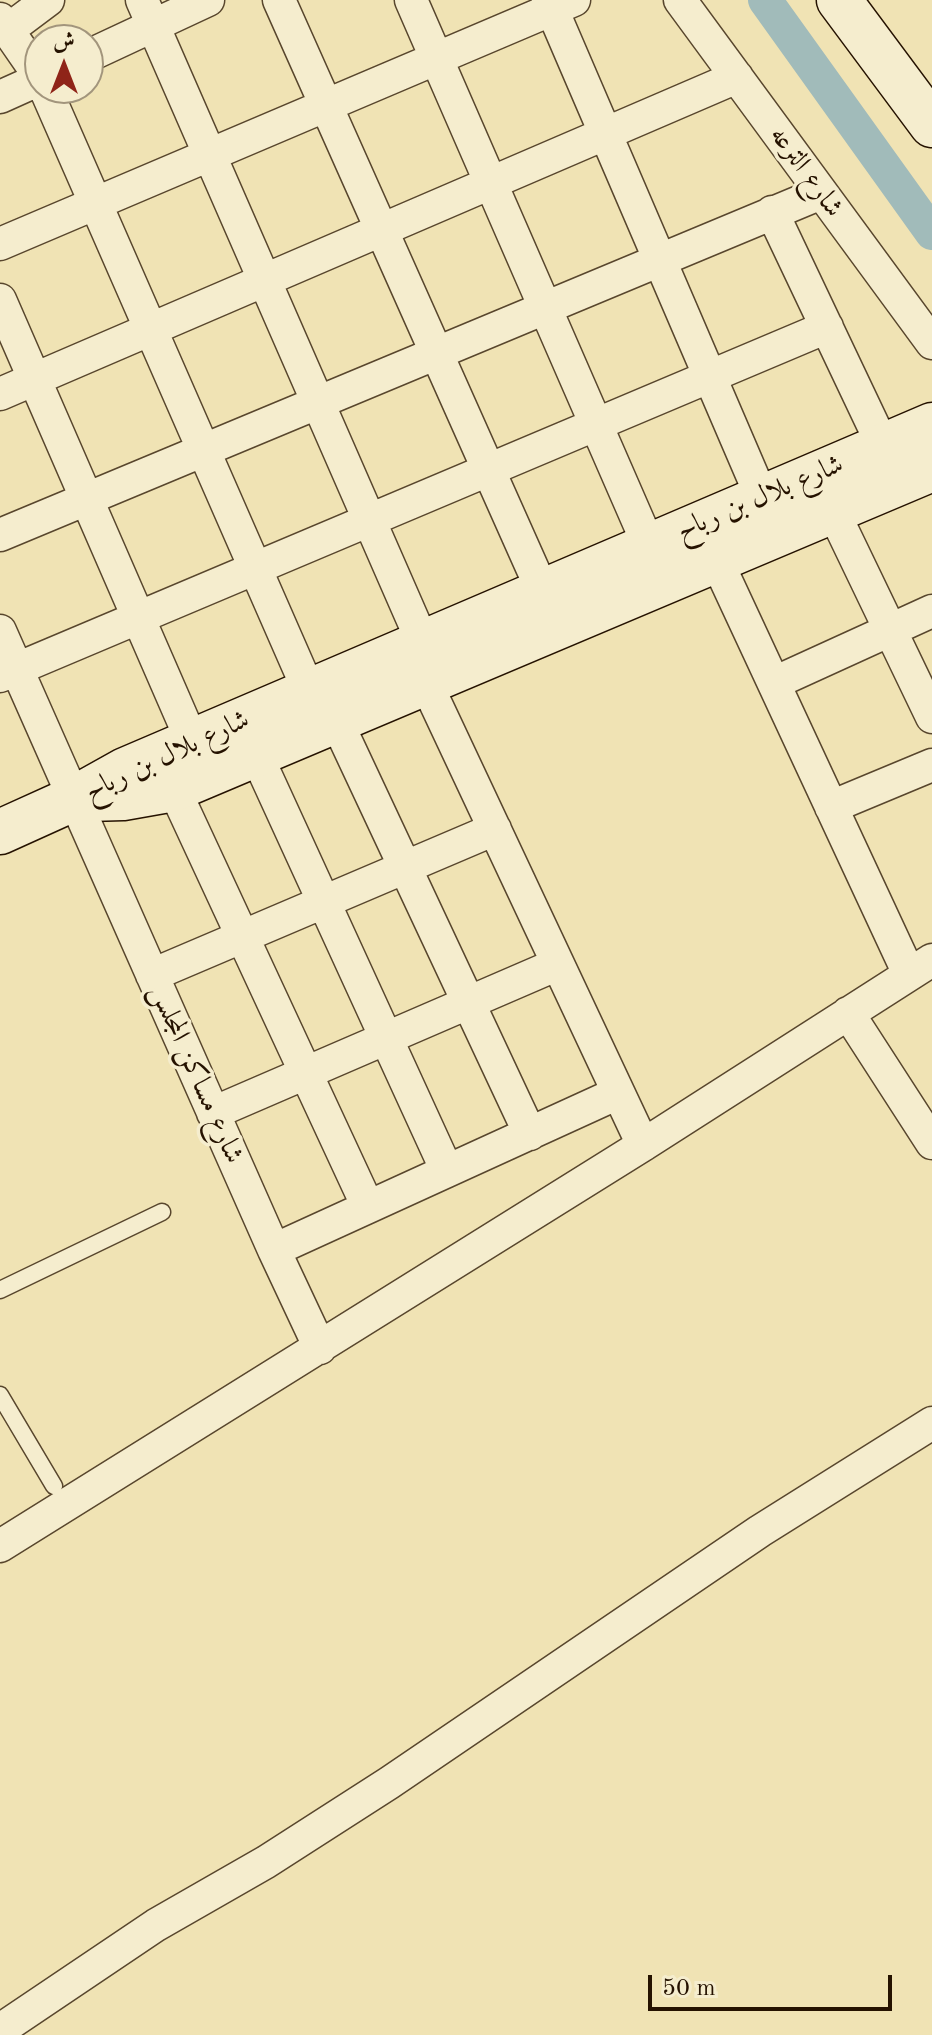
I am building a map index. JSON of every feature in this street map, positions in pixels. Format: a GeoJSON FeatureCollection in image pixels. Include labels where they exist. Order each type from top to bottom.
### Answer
{"type":"FeatureCollection","features":[{"type":"Feature","properties":{"kind":"street"},"geometry":{"type":"LineString","coordinates":[[24,54],[4,24],[48,0]]}},
{"type":"Feature","properties":{"kind":"street"},"geometry":{"type":"LineString","coordinates":[[104,44],[147,13],[208,0]]}},
{"type":"Feature","properties":{"kind":"street"},"geometry":{"type":"LineString","coordinates":[[279,0],[543,592]]}},
{"type":"Feature","properties":{"kind":"street"},"geometry":{"type":"LineString","coordinates":[[411,0],[649,546]]}},
{"type":"Feature","properties":{"kind":"street","name":"شارع الترعه"},"geometry":{"type":"LineString","coordinates":[[680,0],[932,343]]}},
{"type":"Feature","properties":{"kind":"street"},"geometry":{"type":"LineString","coordinates":[[839,0],[932,125]]}},
{"type":"Feature","properties":{"kind":"street"},"geometry":{"type":"LineString","coordinates":[[0,244],[558,3],[605,133],[762,498]]}},
{"type":"Feature","properties":{"kind":"street"},"geometry":{"type":"LineString","coordinates":[[147,13],[369,520],[424,663],[495,829],[643,1145]]}},
{"type":"Feature","properties":{"kind":"street"},"geometry":{"type":"LineString","coordinates":[[0,394],[737,77]]}},
{"type":"Feature","properties":{"kind":"street"},"geometry":{"type":"LineString","coordinates":[[0,97],[24,86]]}},
{"type":"Feature","properties":{"kind":"street"},"geometry":{"type":"LineString","coordinates":[[52,104],[256,568],[405,867],[530,1134]]}},
{"type":"Feature","properties":{"kind":"street"},"geometry":{"type":"LineString","coordinates":[[0,535],[821,193]]}},
{"type":"Feature","properties":{"kind":"street"},"geometry":{"type":"LineString","coordinates":[[772,212],[883,446]]}},
{"type":"Feature","properties":{"kind":"street"},"geometry":{"type":"LineString","coordinates":[[0,300],[192,741]]}},
{"type":"Feature","properties":{"kind":"street"},"geometry":{"type":"LineString","coordinates":[[8,672],[827,327]]}},
{"type":"Feature","properties":{"kind":"street","name":"شارع بلال بن رباح"},"geometry":{"type":"LineString","coordinates":[[424,663],[543,592],[649,546],[708,542],[762,498],[932,425]]}},
{"type":"Feature","properties":{"kind":"street","name":"شارع بلال بن رباح"},"geometry":{"type":"LineString","coordinates":[[73,799],[125,770],[192,741],[323,706],[708,542],[833,511],[932,469]]}},
{"type":"Feature","properties":{"kind":"street"},"geometry":{"type":"LineString","coordinates":[[833,511],[932,717]]}},
{"type":"Feature","properties":{"kind":"street"},"geometry":{"type":"LineString","coordinates":[[0,1546],[643,1145],[921,967],[831,807],[708,542]]}},
{"type":"Feature","properties":{"kind":"street"},"geometry":{"type":"LineString","coordinates":[[774,683],[932,611]]}},
{"type":"Feature","properties":{"kind":"street","name":"شارع مساكن المجلس"},"geometry":{"type":"LineString","coordinates":[[0,631],[8,672],[73,799],[320,1348]]}},
{"type":"Feature","properties":{"kind":"street","name":"شارع بلال بن رباح"},"geometry":{"type":"LineString","coordinates":[[73,799],[123,798],[174,789],[256,754],[323,706]]}},
{"type":"Feature","properties":{"kind":"street"},"geometry":{"type":"LineString","coordinates":[[256,754],[447,1171]]}},
{"type":"Feature","properties":{"kind":"street"},"geometry":{"type":"LineString","coordinates":[[831,807],[932,765]]}},
{"type":"Feature","properties":{"kind":"street"},"geometry":{"type":"LineString","coordinates":[[174,789],[368,1207]]}},
{"type":"Feature","properties":{"kind":"street"},"geometry":{"type":"LineString","coordinates":[[0,832],[73,799]]}},
{"type":"Feature","properties":{"kind":"street"},"geometry":{"type":"LineString","coordinates":[[152,975],[495,829]]}},
{"type":"Feature","properties":{"kind":"street"},"geometry":{"type":"LineString","coordinates":[[213,1113],[558,964]]}},
{"type":"Feature","properties":{"kind":"street"},"geometry":{"type":"LineString","coordinates":[[848,1013],[932,1143]]}},
{"type":"Feature","properties":{"kind":"street"},"geometry":{"type":"LineString","coordinates":[[274,1250],[618,1093]]}},
{"type":"Feature","properties":{"kind":"street"},"geometry":{"type":"LineString","coordinates":[[0,2030],[156,1925],[266,1862],[389,1783],[760,1531],[932,1423]]}},
{"type":"Feature","properties":{"kind":"lane"},"geometry":{"type":"LineString","coordinates":[[0,1290],[162,1212]]}},
{"type":"Feature","properties":{"kind":"lane"},"geometry":{"type":"LineString","coordinates":[[0,1395],[54,1486]]}},
{"type":"Feature","properties":{"kind":"waterway"},"geometry":{"type":"LineString","coordinates":[[765,0],[932,233]]}}]}
